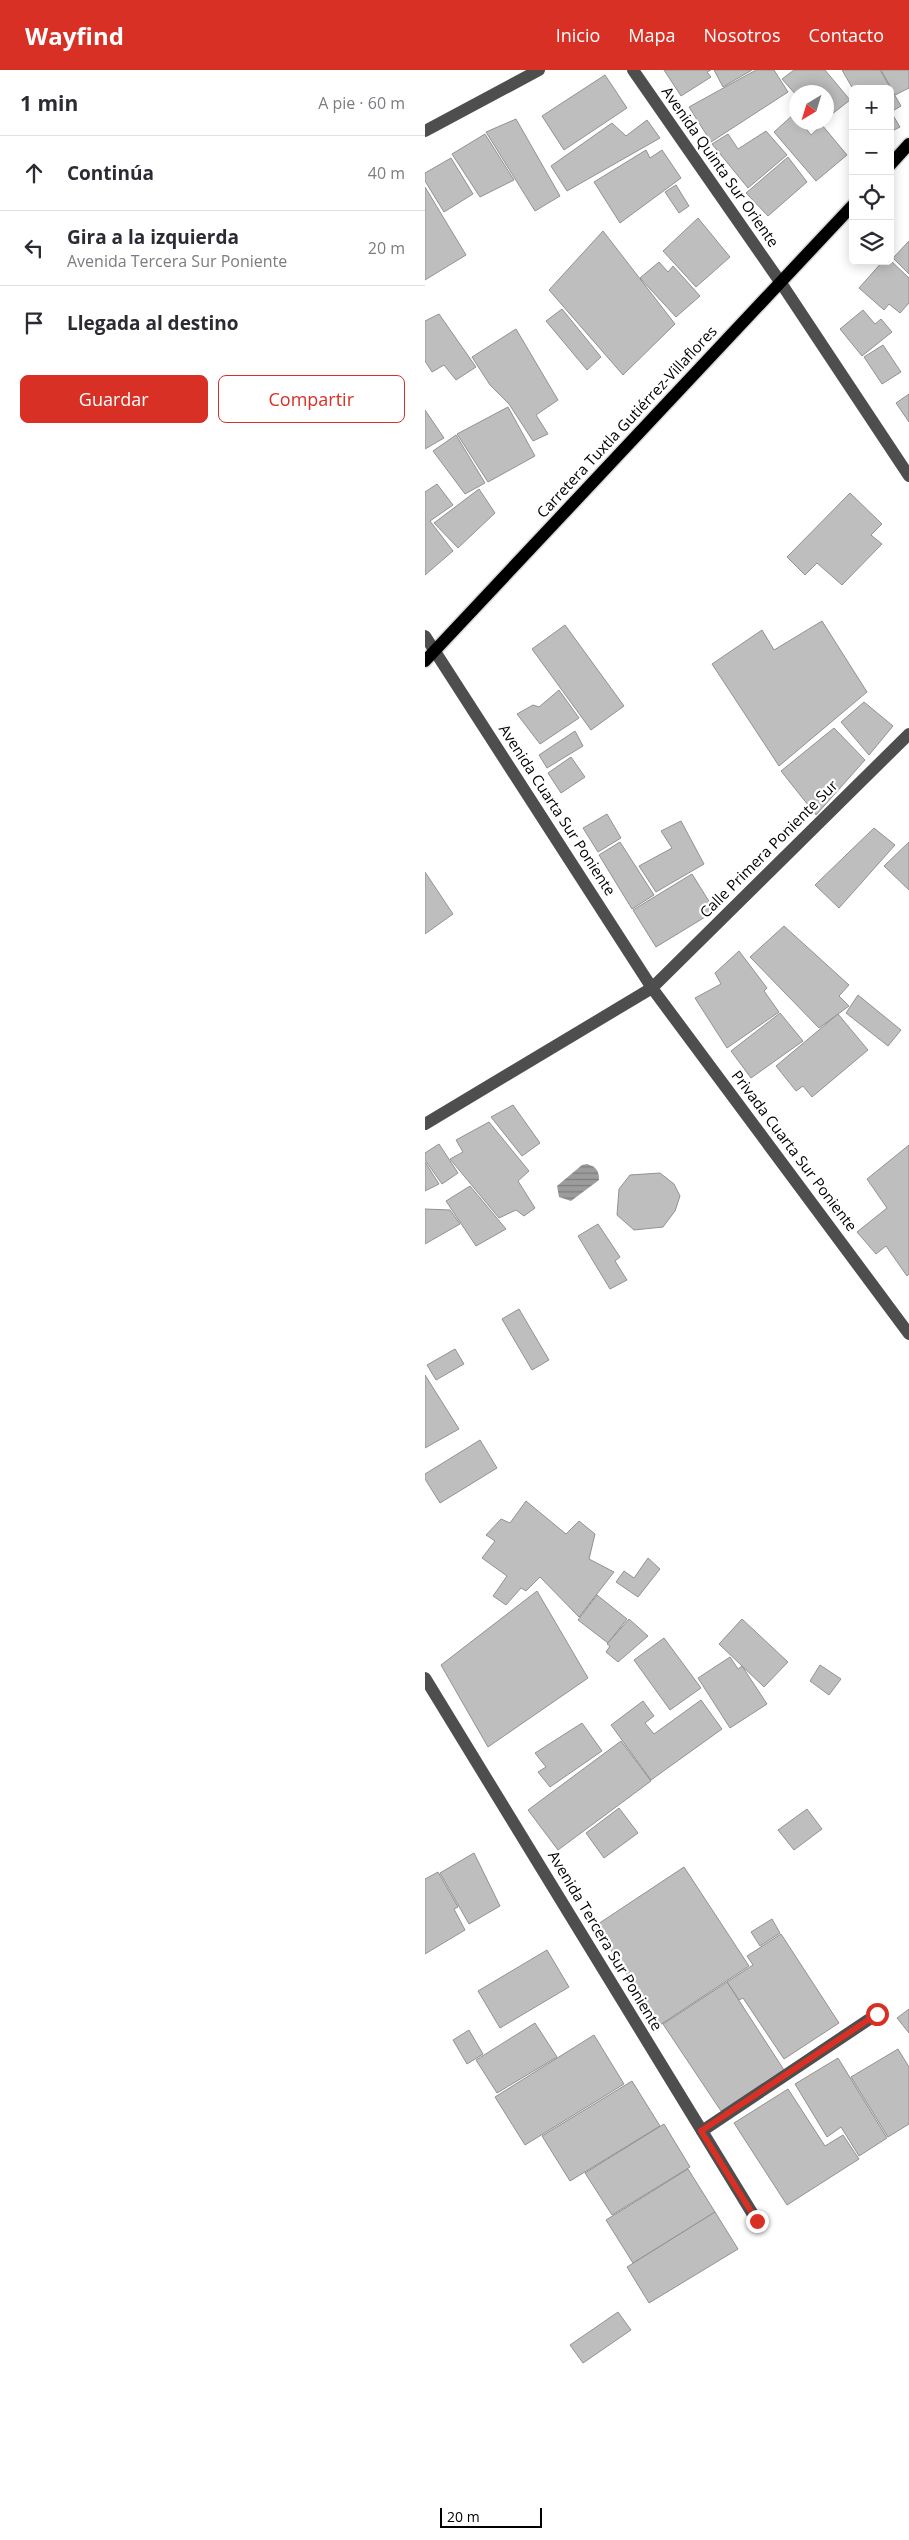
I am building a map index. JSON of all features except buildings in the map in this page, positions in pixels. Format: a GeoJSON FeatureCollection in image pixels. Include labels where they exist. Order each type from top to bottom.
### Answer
{"type":"FeatureCollection","features":[{"type":"Feature","properties":{"kind":"main road"},"geometry":{"type":"LineString","coordinates":[[894,161],[909,144]]}},
{"type":"Feature","properties":{"kind":"main road","name":"Carretera Tuxtla Gutiérrez-Villaflores"},"geometry":{"type":"LineString","coordinates":[[425,660],[849,209]]}},
{"type":"Feature","properties":{"kind":"street"},"geometry":{"type":"LineString","coordinates":[[425,131],[539,70]]}},
{"type":"Feature","properties":{"kind":"street","name":"Avenida Quinta Sur Oriente"},"geometry":{"type":"LineString","coordinates":[[633,70],[781,283],[909,476]]}},
{"type":"Feature","properties":{"kind":"street","name":"Avenida Cuarta Sur Poniente"},"geometry":{"type":"LineString","coordinates":[[425,636],[652,988]]}},
{"type":"Feature","properties":{"kind":"street","name":"Calle Primera Poniente Sur"},"geometry":{"type":"LineString","coordinates":[[425,1124],[652,988],[909,734]]}},
{"type":"Feature","properties":{"kind":"street","name":"Privada Cuarta Sur Poniente"},"geometry":{"type":"LineString","coordinates":[[652,988],[909,1334]]}},
{"type":"Feature","properties":{"kind":"street","name":"Avenida Tercera Sur Poniente"},"geometry":{"type":"LineString","coordinates":[[425,1678],[757,2221]]}},
{"type":"Feature","properties":{"kind":"street"},"geometry":{"type":"LineString","coordinates":[[701,2131],[877,2014]]}},
{"type":"Feature","properties":{"kind":"shaded area"},"geometry":{"type":"Polygon","coordinates":[[[587,1164],[596,1169],[599,1180],[571,1201],[559,1197],[557,1186],[582,1165],[587,1164]]]}},
{"type":"Feature","properties":{"kind":"route"},"geometry":{"type":"LineString","coordinates":[[757,2221],[701,2131],[877,2014]]}}]}
